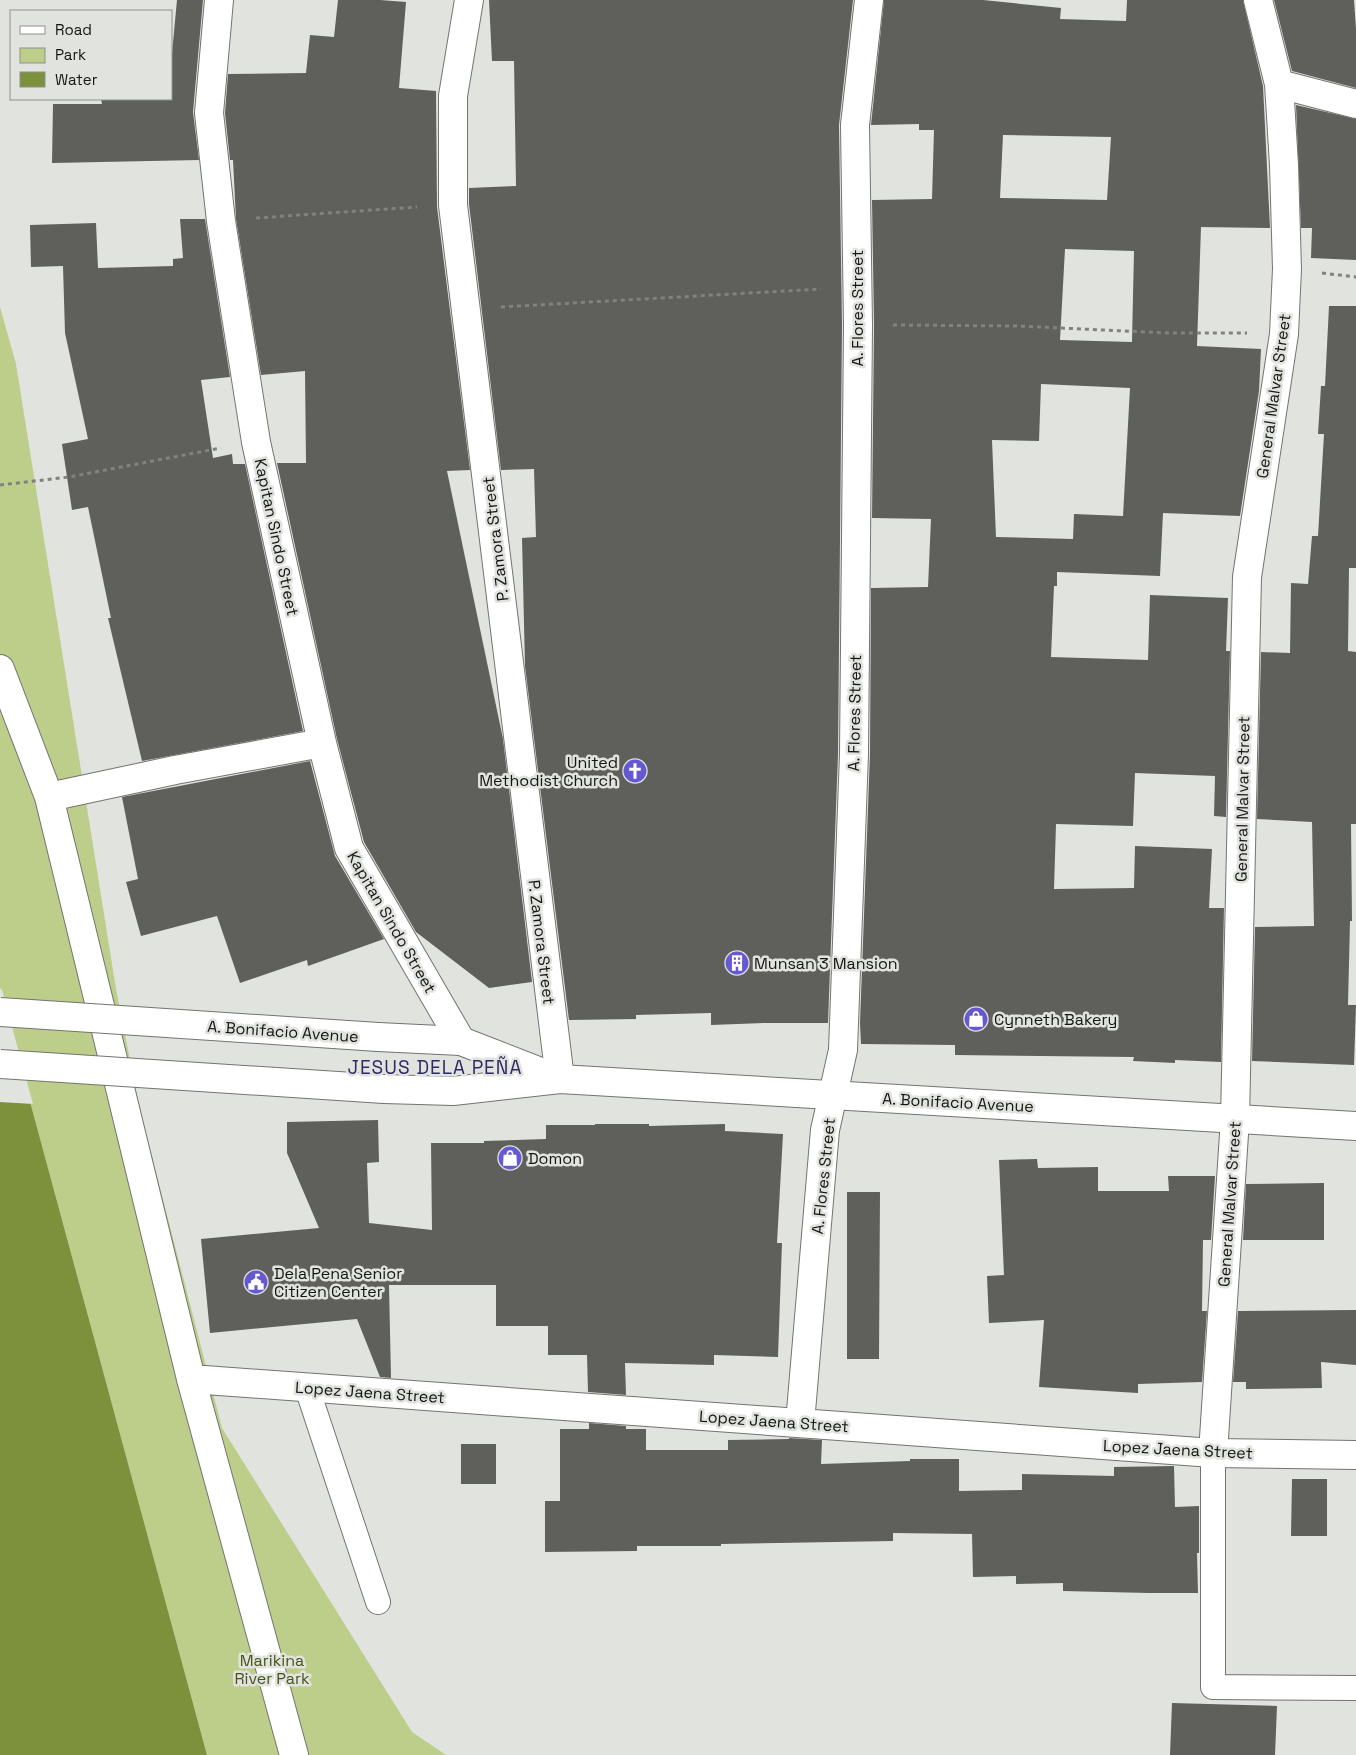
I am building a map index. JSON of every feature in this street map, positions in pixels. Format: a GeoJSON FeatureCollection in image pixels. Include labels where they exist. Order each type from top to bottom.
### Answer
{"type":"FeatureCollection","features":[{"type":"Feature","properties":{"kind":"street","name":"Kapitan Sindo Street"},"geometry":{"type":"LineString","coordinates":[[219,0],[209,113],[221,220],[256,442],[322,743],[349,848],[460,1041]]}},
{"type":"Feature","properties":{"kind":"street","name":"P. Zamora Street"},"geometry":{"type":"LineString","coordinates":[[470,0],[453,96],[453,205],[560,1079]]}},
{"type":"Feature","properties":{"kind":"street","name":"A. Flores Street"},"geometry":{"type":"LineString","coordinates":[[800,1423],[825,1130],[843,1050],[854,754],[858,325],[855,125],[869,0]]}},
{"type":"Feature","properties":{"kind":"street","name":"General Malvar Street"},"geometry":{"type":"LineString","coordinates":[[1213,1453],[1235,1120],[1247,577],[1284,334],[1286,259],[1284,165],[1279,84],[1258,0]]}},
{"type":"Feature","properties":{"kind":"street"},"geometry":{"type":"LineString","coordinates":[[1279,84],[1356,104]]}},
{"type":"Feature","properties":{"kind":"street"},"geometry":{"type":"LineString","coordinates":[[0,669],[48,797],[192,1379],[294,1755]]}},
{"type":"Feature","properties":{"kind":"street"},"geometry":{"type":"LineString","coordinates":[[48,797],[176,770],[322,743]]}},
{"type":"Feature","properties":{"kind":"street","name":"A. Bonifacio Avenue"},"geometry":{"type":"LineString","coordinates":[[0,1012],[460,1041],[560,1079]]}},
{"type":"Feature","properties":{"kind":"street","name":"A. Bonifacio Avenue"},"geometry":{"type":"LineString","coordinates":[[0,1064],[384,1089],[453,1091],[560,1079],[1356,1126]]}},
{"type":"Feature","properties":{"kind":"street","name":"Lopez Jaena Street"},"geometry":{"type":"LineString","coordinates":[[192,1379],[1213,1453],[1356,1455]]}},
{"type":"Feature","properties":{"kind":"lane"},"geometry":{"type":"LineString","coordinates":[[307,1388],[378,1602]]}},
{"type":"Feature","properties":{"kind":"lane","name":"General Malvar Street"},"geometry":{"type":"LineString","coordinates":[[1213,1453],[1213,1687],[1356,1688]]}},
{"type":"Feature","properties":{"kind":"path"},"geometry":{"type":"LineString","coordinates":[[221,220],[453,205]]}},
{"type":"Feature","properties":{"kind":"path"},"geometry":{"type":"LineString","coordinates":[[466,309],[857,287]]}},
{"type":"Feature","properties":{"kind":"path"},"geometry":{"type":"LineString","coordinates":[[858,325],[1017,326],[1168,333],[1284,334]]}},
{"type":"Feature","properties":{"kind":"path"},"geometry":{"type":"LineString","coordinates":[[0,485],[69,477],[256,442]]}},
{"type":"Feature","properties":{"kind":"green space","name":"Marikina River Park"},"geometry":{"type":"Polygon","coordinates":[[[0,307],[16,364],[116,989],[140,1110],[222,1428],[412,1732],[446,1755],[207,1755],[0,991],[0,307]]]}},
{"type":"Feature","properties":{"kind":"water"},"geometry":{"type":"Polygon","coordinates":[[[0,991],[207,1755],[0,1755],[0,991]]]}},
{"type":"Feature","properties":{"kind":"pier"},"geometry":{"type":"Polygon","coordinates":[[[0,988],[2,990],[33,1104],[0,1102],[0,988]]]}},
{"type":"Feature","properties":{"kind":"building"},"geometry":{"type":"Polygon","coordinates":[[[177,0],[203,0],[193,112],[199,160],[52,163],[53,104],[102,104],[101,100],[172,100],[172,53],[177,0]]]}},
{"type":"Feature","properties":{"kind":"building"},"geometry":{"type":"Polygon","coordinates":[[[338,0],[406,2],[399,88],[436,91],[437,207],[470,470],[447,471],[503,739],[532,982],[489,988],[416,932],[364,842],[337,739],[277,463],[306,463],[305,371],[261,375],[236,219],[233,160],[230,160],[225,113],[228,74],[306,73],[310,35],[334,37],[338,0]]]}},
{"type":"Feature","properties":{"kind":"building"},"geometry":{"type":"Polygon","coordinates":[[[489,0],[853,0],[839,125],[842,325],[838,754],[828,1023],[711,1025],[711,1013],[636,1015],[636,1019],[569,1020],[525,666],[522,538],[536,537],[534,469],[501,470],[469,204],[469,188],[516,186],[514,61],[492,61],[489,0]]]}},
{"type":"Feature","properties":{"kind":"building"},"geometry":{"type":"Polygon","coordinates":[[[884,0],[983,0],[1061,8],[1060,19],[1126,21],[1127,0],[1243,0],[1263,86],[1270,228],[1201,227],[1197,346],[1261,349],[1259,391],[1240,516],[1163,513],[1160,576],[1057,572],[1057,586],[1054,586],[1051,657],[1148,660],[1150,595],[1228,598],[1226,651],[1230,651],[1226,817],[1214,816],[1215,776],[1135,773],[1133,826],[1056,824],[1054,889],[1134,888],[1135,846],[1212,849],[1209,908],[1224,908],[1221,1062],[1175,1060],[1175,1063],[1133,1061],[1134,1057],[955,1055],[955,1045],[861,1044],[860,1023],[870,754],[871,588],[928,587],[931,519],[872,518],[874,325],[872,200],[932,199],[934,130],[919,130],[919,124],[871,125],[884,0]],[[1003,135],[1000,198],[1107,200],[1111,137],[1003,135]],[[1065,249],[1060,340],[1132,342],[1134,251],[1065,249]],[[1041,384],[1039,441],[992,440],[996,537],[1073,539],[1074,514],[1123,516],[1130,388],[1041,384]]]}},
{"type":"Feature","properties":{"kind":"building"},"geometry":{"type":"Polygon","coordinates":[[[1274,0],[1354,0],[1356,88],[1292,71],[1274,0]]]}},
{"type":"Feature","properties":{"kind":"building"},"geometry":{"type":"Polygon","coordinates":[[[1296,105],[1356,119],[1356,260],[1311,258],[1312,228],[1301,228],[1296,105]]]}},
{"type":"Feature","properties":{"kind":"building"},"geometry":{"type":"Polygon","coordinates":[[[180,219],[205,219],[230,377],[201,380],[213,458],[232,454],[233,464],[245,464],[303,731],[142,761],[108,618],[111,618],[88,507],[72,510],[62,444],[88,439],[65,333],[63,266],[31,267],[30,225],[96,223],[98,268],[173,266],[173,259],[183,258],[180,219]]]}},
{"type":"Feature","properties":{"kind":"building"},"geometry":{"type":"Polygon","coordinates":[[[1329,306],[1356,306],[1356,568],[1349,568],[1348,651],[1356,652],[1356,824],[1351,824],[1352,921],[1350,921],[1348,1005],[1356,1005],[1354,1065],[1252,1061],[1255,927],[1314,926],[1312,822],[1257,819],[1261,652],[1290,653],[1291,583],[1308,584],[1312,536],[1318,536],[1324,434],[1318,434],[1321,386],[1325,386],[1329,306]]]}},
{"type":"Feature","properties":{"kind":"building"},"geometry":{"type":"Polygon","coordinates":[[[310,761],[335,856],[384,939],[308,966],[307,960],[240,983],[217,916],[141,936],[126,882],[138,879],[122,797],[310,761]]]}},
{"type":"Feature","properties":{"kind":"building"},"geometry":{"type":"Polygon","coordinates":[[[378,1120],[379,1162],[367,1163],[369,1223],[432,1230],[431,1143],[484,1143],[484,1141],[546,1139],[546,1125],[649,1124],[649,1126],[725,1124],[725,1131],[783,1134],[777,1243],[782,1243],[778,1357],[714,1355],[714,1365],[625,1363],[626,1395],[588,1392],[587,1355],[548,1355],[548,1326],[496,1326],[496,1285],[389,1285],[391,1378],[380,1377],[357,1319],[210,1333],[201,1239],[319,1228],[287,1153],[287,1122],[378,1120]]]}},
{"type":"Feature","properties":{"kind":"building"},"geometry":{"type":"Polygon","coordinates":[[[1037,1159],[1038,1168],[1098,1167],[1098,1191],[1169,1191],[1168,1176],[1215,1176],[1211,1240],[1203,1240],[1202,1311],[1207,1311],[1202,1382],[1138,1384],[1138,1393],[1039,1387],[1044,1320],[989,1323],[987,1276],[1004,1275],[999,1160],[1037,1159]]]}},
{"type":"Feature","properties":{"kind":"building"},"geometry":{"type":"Polygon","coordinates":[[[1324,1183],[1324,1240],[1243,1240],[1246,1184],[1324,1183]]]}},
{"type":"Feature","properties":{"kind":"building"},"geometry":{"type":"Polygon","coordinates":[[[847,1192],[880,1192],[879,1359],[847,1359],[847,1192]]]}},
{"type":"Feature","properties":{"kind":"building"},"geometry":{"type":"Polygon","coordinates":[[[1356,1310],[1356,1365],[1321,1362],[1322,1388],[1246,1389],[1246,1382],[1233,1382],[1238,1311],[1356,1310]]]}},
{"type":"Feature","properties":{"kind":"building"},"geometry":{"type":"Polygon","coordinates":[[[589,1423],[626,1426],[626,1429],[646,1429],[646,1450],[728,1450],[728,1440],[789,1438],[822,1440],[821,1464],[910,1461],[910,1459],[959,1459],[959,1491],[1022,1490],[1022,1474],[1114,1476],[1114,1467],[1174,1466],[1175,1507],[1199,1506],[1198,1593],[1063,1591],[1063,1583],[1016,1584],[1016,1576],[973,1577],[972,1534],[893,1533],[893,1541],[721,1544],[721,1546],[637,1546],[637,1551],[545,1552],[545,1501],[560,1501],[560,1429],[589,1429],[589,1423]]]}},
{"type":"Feature","properties":{"kind":"building"},"geometry":{"type":"Polygon","coordinates":[[[461,1444],[496,1444],[496,1484],[461,1484],[461,1444]]]}},
{"type":"Feature","properties":{"kind":"building"},"geometry":{"type":"Polygon","coordinates":[[[1292,1479],[1327,1479],[1327,1536],[1291,1536],[1292,1479]]]}},
{"type":"Feature","properties":{"kind":"building"},"geometry":{"type":"Polygon","coordinates":[[[1172,1703],[1277,1706],[1275,1755],[1170,1755],[1172,1703]]]}},
{"type":"Feature","properties":{"kind":"place","name":"United Methodist Church"},"geometry":{"type":"Point","coordinates":[635,771]}},
{"type":"Feature","properties":{"kind":"place","name":"Munsan 3 Mansion"},"geometry":{"type":"Point","coordinates":[737,963]}},
{"type":"Feature","properties":{"kind":"place","name":"Cynneth Bakery"},"geometry":{"type":"Point","coordinates":[976,1019]}},
{"type":"Feature","properties":{"kind":"place","name":"Domon"},"geometry":{"type":"Point","coordinates":[510,1158]}},
{"type":"Feature","properties":{"kind":"place","name":"Dela Pena Senior Citizen Center"},"geometry":{"type":"Point","coordinates":[256,1282]}},
{"type":"Feature","properties":{"kind":"district","name":"JESUS DELA PEÑA"},"geometry":{"type":"Point","coordinates":[435,1067]}}]}
